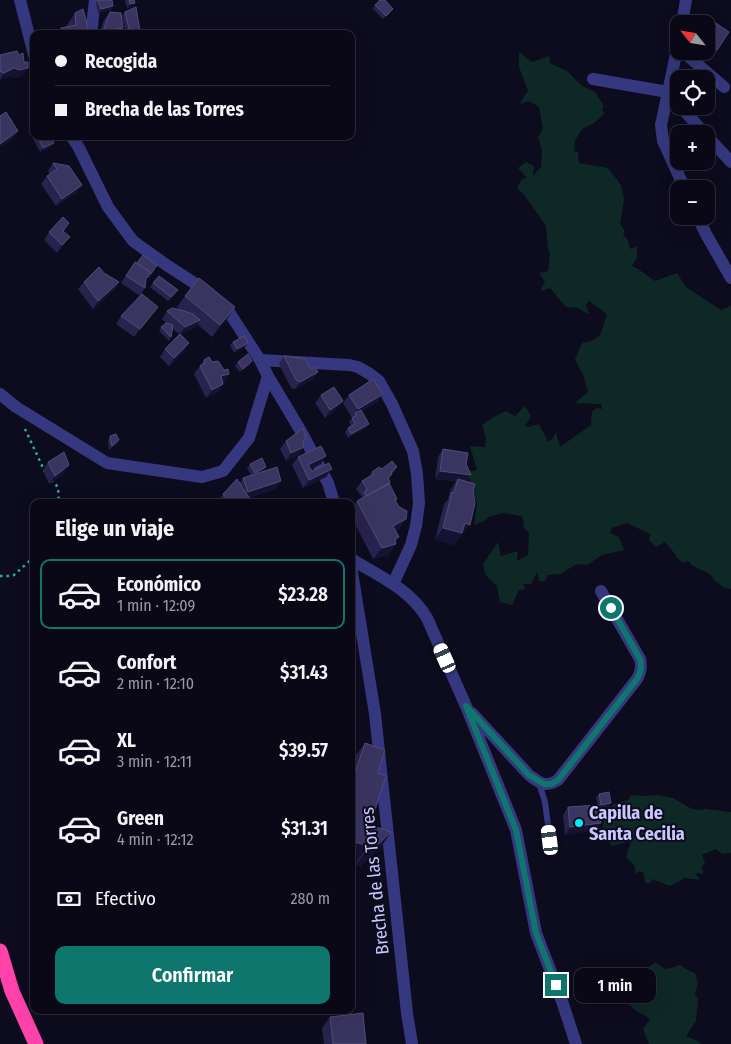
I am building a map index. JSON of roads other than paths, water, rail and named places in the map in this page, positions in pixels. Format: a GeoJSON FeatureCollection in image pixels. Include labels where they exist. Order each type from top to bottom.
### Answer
{"type":"FeatureCollection","features":[{"type":"Feature","properties":{"kind":"highway"},"geometry":{"type":"LineString","coordinates":[[0,951],[12,991],[36,1044]]}},
{"type":"Feature","properties":{"kind":"street"},"geometry":{"type":"LineString","coordinates":[[20,0],[30,39]]}},
{"type":"Feature","properties":{"kind":"street"},"geometry":{"type":"LineString","coordinates":[[91,30],[95,0]]}},
{"type":"Feature","properties":{"kind":"street"},"geometry":{"type":"LineString","coordinates":[[684,15],[686,0]]}},
{"type":"Feature","properties":{"kind":"street"},"geometry":{"type":"LineString","coordinates":[[676,60],[661,125],[663,141],[681,180]]}},
{"type":"Feature","properties":{"kind":"street"},"geometry":{"type":"LineString","coordinates":[[694,60],[724,87]]}},
{"type":"Feature","properties":{"kind":"street"},"geometry":{"type":"LineString","coordinates":[[593,79],[668,92]]}},
{"type":"Feature","properties":{"kind":"street"},"geometry":{"type":"LineString","coordinates":[[689,115],[698,125]]}},
{"type":"Feature","properties":{"kind":"street"},"geometry":{"type":"LineString","coordinates":[[76,140],[108,207],[134,241],[164,264],[205,290],[229,312],[260,360],[306,441],[328,483],[333,499]]}},
{"type":"Feature","properties":{"kind":"street"},"geometry":{"type":"LineString","coordinates":[[715,144],[731,162]]}},
{"type":"Feature","properties":{"kind":"street"},"geometry":{"type":"LineString","coordinates":[[702,225],[731,278]]}},
{"type":"Feature","properties":{"kind":"street"},"geometry":{"type":"LineString","coordinates":[[260,360],[358,367],[370,374],[383,388],[402,423],[413,450],[419,503],[411,545],[392,584]]}},
{"type":"Feature","properties":{"kind":"street"},"geometry":{"type":"LineString","coordinates":[[0,394],[16,407],[107,463],[202,477],[223,471],[249,438],[268,376]]}},
{"type":"Feature","properties":{"kind":"street"},"geometry":{"type":"LineString","coordinates":[[355,561],[408,594],[427,618],[466,706],[516,830],[536,933],[576,1044]]}},
{"type":"Feature","properties":{"kind":"street","name":"Brecha de las Torres"},"geometry":{"type":"LineString","coordinates":[[355,590],[376,714],[406,1013],[412,1044]]}},
{"type":"Feature","properties":{"kind":"street"},"geometry":{"type":"LineString","coordinates":[[466,706],[529,775],[544,784],[551,784],[558,780],[641,672],[642,665],[640,659],[601,591]]}},
{"type":"Feature","properties":{"kind":"lane"},"geometry":{"type":"LineString","coordinates":[[538,781],[545,802],[550,840]]}},
{"type":"Feature","properties":{"kind":"place","name":"Capilla de Santa Cecilia"},"geometry":{"type":"Point","coordinates":[579,823]}}]}
